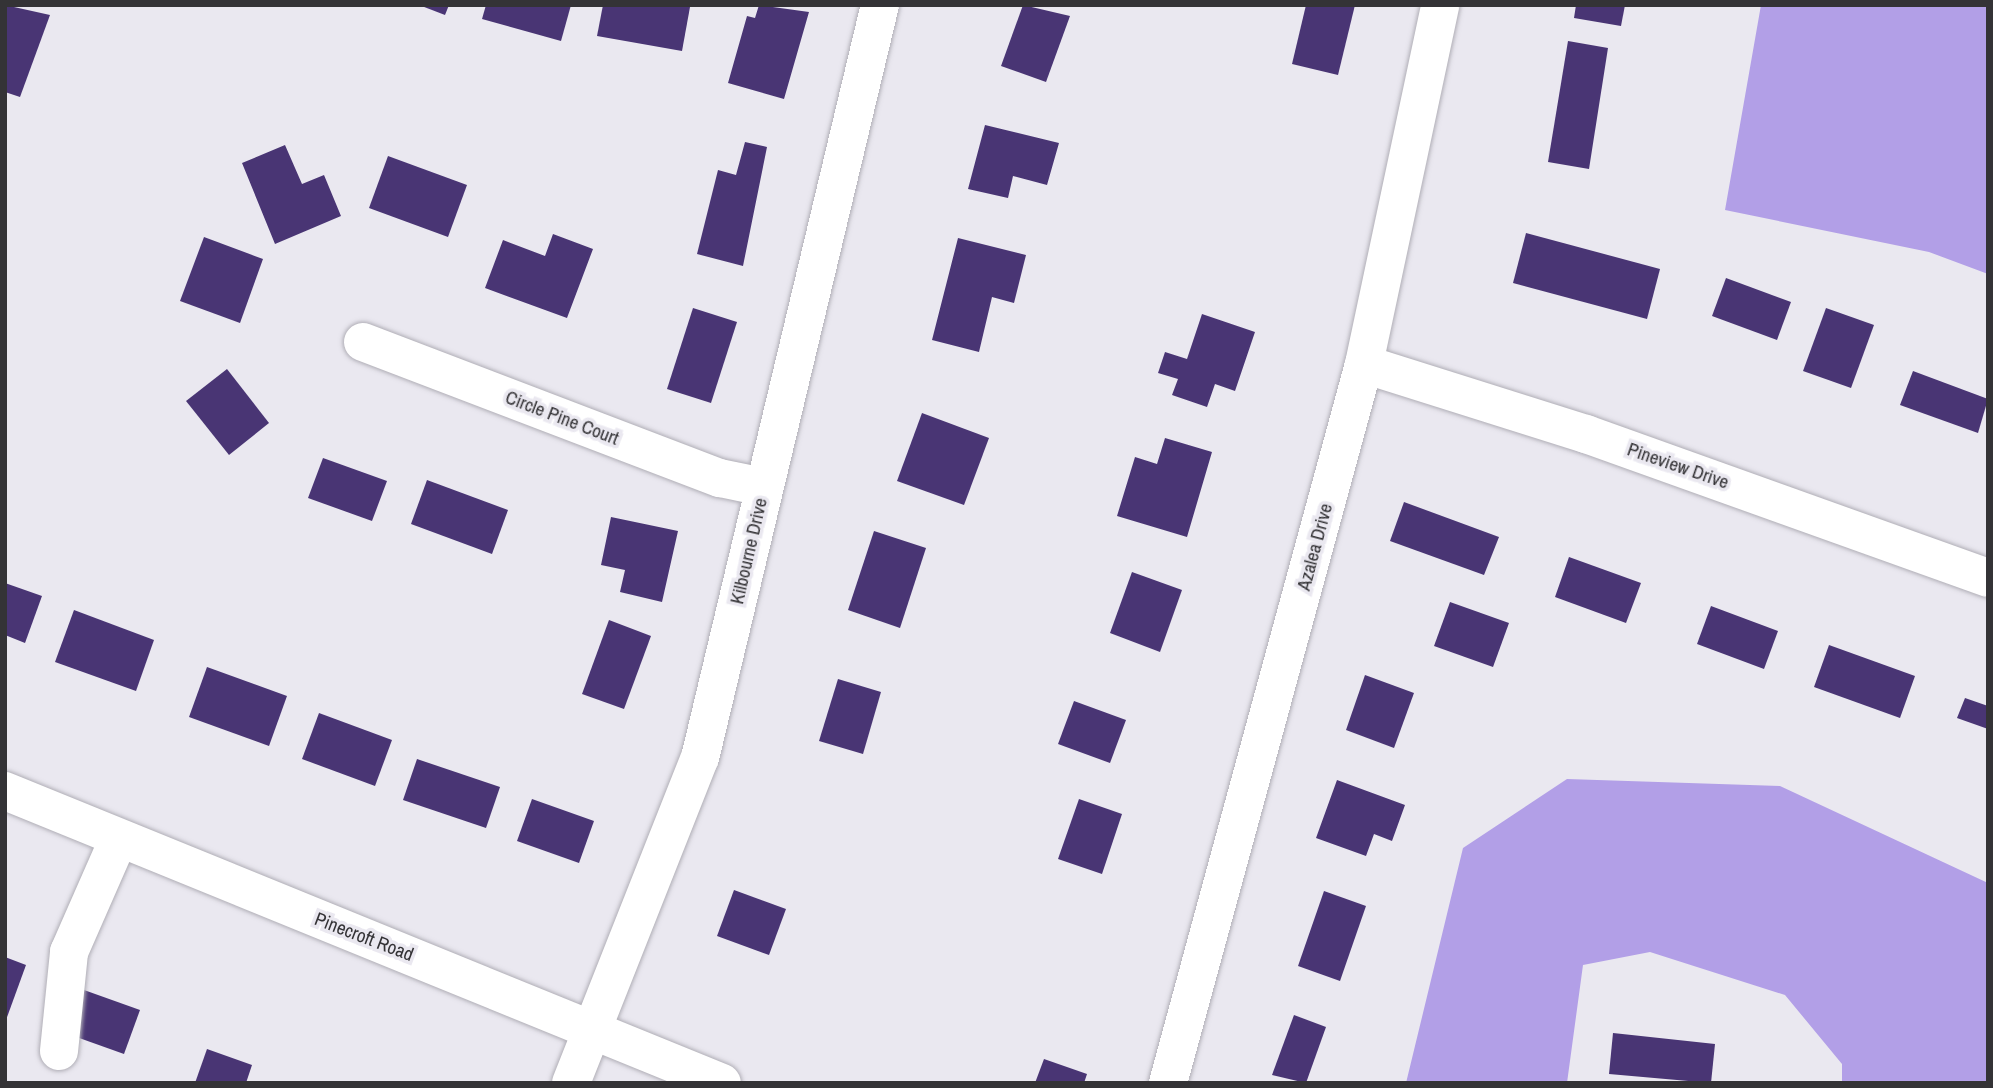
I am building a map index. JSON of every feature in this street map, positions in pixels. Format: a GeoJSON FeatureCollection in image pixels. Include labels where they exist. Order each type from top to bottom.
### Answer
{"type":"FeatureCollection","features":[{"type":"Feature","properties":{"kind":"street","name":"Kilbourne Drive"},"geometry":{"type":"LineString","coordinates":[[571,1083],[596,1026],[700,758],[880,5]]}},
{"type":"Feature","properties":{"kind":"street","name":"Azalea Drive"},"geometry":{"type":"LineString","coordinates":[[1168,1083],[1364,364],[1440,5]]}},
{"type":"Feature","properties":{"kind":"street","name":"Circle Pine Court"},"geometry":{"type":"LineString","coordinates":[[363,342],[720,478],[764,487]]}},
{"type":"Feature","properties":{"kind":"street","name":"Pineview Drive"},"geometry":{"type":"LineString","coordinates":[[1364,364],[1586,434],[1988,578]]}},
{"type":"Feature","properties":{"kind":"street","name":"Pinecroft Road"},"geometry":{"type":"LineString","coordinates":[[5,791],[596,1026],[722,1083]]}},
{"type":"Feature","properties":{"kind":"street"},"geometry":{"type":"LineString","coordinates":[[60,1051],[69,952],[119,838]]}},
{"type":"Feature","properties":{"kind":"shaded area"},"geometry":{"type":"Polygon","coordinates":[[[1761,5],[1988,5],[1988,274],[1929,252],[1725,210],[1761,5]]]}},
{"type":"Feature","properties":{"kind":"shaded area"},"geometry":{"type":"Polygon","coordinates":[[[1567,779],[1780,786],[1988,883],[1988,1083],[1842,1083],[1842,1064],[1785,995],[1650,952],[1583,965],[1567,1083],[1406,1083],[1463,848],[1567,779]]]}},
{"type":"Feature","properties":{"kind":"building"},"geometry":{"type":"Polygon","coordinates":[[[5,5],[50,15],[20,97],[5,92],[5,5]]]}},
{"type":"Feature","properties":{"kind":"building"},"geometry":{"type":"Polygon","coordinates":[[[419,5],[449,5],[445,15],[419,5]]]}},
{"type":"Feature","properties":{"kind":"building"},"geometry":{"type":"Polygon","coordinates":[[[486,5],[571,5],[561,41],[482,19],[486,5]]]}},
{"type":"Feature","properties":{"kind":"building"},"geometry":{"type":"Polygon","coordinates":[[[603,5],[690,7],[682,51],[597,36],[603,5]]]}},
{"type":"Feature","properties":{"kind":"building"},"geometry":{"type":"Polygon","coordinates":[[[759,5],[809,12],[784,99],[728,83],[747,16],[755,18],[759,5]]]}},
{"type":"Feature","properties":{"kind":"building"},"geometry":{"type":"Polygon","coordinates":[[[1023,5],[1070,16],[1046,82],[1001,66],[1023,5]]]}},
{"type":"Feature","properties":{"kind":"building"},"geometry":{"type":"Polygon","coordinates":[[[1306,5],[1355,5],[1338,75],[1292,64],[1306,5]]]}},
{"type":"Feature","properties":{"kind":"building"},"geometry":{"type":"Polygon","coordinates":[[[1576,5],[1625,5],[1621,26],[1574,18],[1576,5]]]}},
{"type":"Feature","properties":{"kind":"building"},"geometry":{"type":"Polygon","coordinates":[[[1568,41],[1608,48],[1589,169],[1548,162],[1568,41]]]}},
{"type":"Feature","properties":{"kind":"building"},"geometry":{"type":"Polygon","coordinates":[[[985,125],[1059,143],[1047,185],[1013,176],[1008,198],[968,189],[985,125]]]}},
{"type":"Feature","properties":{"kind":"building"},"geometry":{"type":"Polygon","coordinates":[[[745,142],[767,147],[743,266],[697,254],[718,170],[736,175],[745,142]]]}},
{"type":"Feature","properties":{"kind":"building"},"geometry":{"type":"Polygon","coordinates":[[[285,145],[302,184],[324,175],[341,216],[275,244],[242,163],[285,145]]]}},
{"type":"Feature","properties":{"kind":"building"},"geometry":{"type":"Polygon","coordinates":[[[388,156],[467,185],[448,237],[369,208],[388,156]]]}},
{"type":"Feature","properties":{"kind":"building"},"geometry":{"type":"Polygon","coordinates":[[[1526,233],[1660,269],[1647,319],[1513,283],[1526,233]]]}},
{"type":"Feature","properties":{"kind":"building"},"geometry":{"type":"Polygon","coordinates":[[[553,234],[593,249],[567,318],[485,288],[503,240],[545,256],[553,234]]]}},
{"type":"Feature","properties":{"kind":"building"},"geometry":{"type":"Polygon","coordinates":[[[204,237],[263,259],[240,323],[180,301],[204,237]]]}},
{"type":"Feature","properties":{"kind":"building"},"geometry":{"type":"Polygon","coordinates":[[[958,238],[1026,255],[1014,303],[992,297],[979,352],[932,340],[958,238]]]}},
{"type":"Feature","properties":{"kind":"building"},"geometry":{"type":"Polygon","coordinates":[[[1726,278],[1791,302],[1777,340],[1712,316],[1726,278]]]}},
{"type":"Feature","properties":{"kind":"building"},"geometry":{"type":"Polygon","coordinates":[[[693,308],[737,322],[711,403],[667,389],[693,308]]]}},
{"type":"Feature","properties":{"kind":"building"},"geometry":{"type":"Polygon","coordinates":[[[1826,308],[1874,325],[1851,388],[1803,371],[1826,308]]]}},
{"type":"Feature","properties":{"kind":"building"},"geometry":{"type":"Polygon","coordinates":[[[1202,314],[1255,332],[1235,391],[1215,384],[1207,407],[1172,395],[1178,379],[1158,373],[1165,352],[1187,359],[1202,314]]]}},
{"type":"Feature","properties":{"kind":"building"},"geometry":{"type":"Polygon","coordinates":[[[227,369],[269,423],[229,455],[186,401],[227,369]]]}},
{"type":"Feature","properties":{"kind":"building"},"geometry":{"type":"Polygon","coordinates":[[[1913,371],[1988,399],[1978,433],[1900,405],[1913,371]]]}},
{"type":"Feature","properties":{"kind":"building"},"geometry":{"type":"Polygon","coordinates":[[[922,413],[989,438],[964,505],[897,481],[922,413]]]}},
{"type":"Feature","properties":{"kind":"building"},"geometry":{"type":"Polygon","coordinates":[[[1165,438],[1212,452],[1187,537],[1117,516],[1135,457],[1157,464],[1165,438]]]}},
{"type":"Feature","properties":{"kind":"building"},"geometry":{"type":"Polygon","coordinates":[[[323,458],[387,481],[372,521],[308,498],[323,458]]]}},
{"type":"Feature","properties":{"kind":"building"},"geometry":{"type":"Polygon","coordinates":[[[427,480],[508,510],[492,554],[411,524],[427,480]]]}},
{"type":"Feature","properties":{"kind":"building"},"geometry":{"type":"Polygon","coordinates":[[[1404,502],[1499,537],[1484,575],[1390,541],[1404,502]]]}},
{"type":"Feature","properties":{"kind":"building"},"geometry":{"type":"Polygon","coordinates":[[[611,517],[678,531],[662,602],[620,592],[625,570],[601,565],[611,517]]]}},
{"type":"Feature","properties":{"kind":"building"},"geometry":{"type":"Polygon","coordinates":[[[874,531],[926,548],[900,628],[848,610],[874,531]]]}},
{"type":"Feature","properties":{"kind":"building"},"geometry":{"type":"Polygon","coordinates":[[[1569,557],[1641,583],[1626,623],[1555,597],[1569,557]]]}},
{"type":"Feature","properties":{"kind":"building"},"geometry":{"type":"Polygon","coordinates":[[[1132,572],[1182,590],[1160,652],[1110,633],[1132,572]]]}},
{"type":"Feature","properties":{"kind":"building"},"geometry":{"type":"Polygon","coordinates":[[[5,583],[42,596],[25,643],[5,635],[5,583]]]}},
{"type":"Feature","properties":{"kind":"building"},"geometry":{"type":"Polygon","coordinates":[[[1450,602],[1509,623],[1493,667],[1434,646],[1450,602]]]}},
{"type":"Feature","properties":{"kind":"building"},"geometry":{"type":"Polygon","coordinates":[[[1711,606],[1778,631],[1764,669],[1697,644],[1711,606]]]}},
{"type":"Feature","properties":{"kind":"building"},"geometry":{"type":"Polygon","coordinates":[[[74,610],[154,640],[136,691],[55,662],[74,610]]]}},
{"type":"Feature","properties":{"kind":"building"},"geometry":{"type":"Polygon","coordinates":[[[609,620],[651,636],[624,709],[582,694],[609,620]]]}},
{"type":"Feature","properties":{"kind":"building"},"geometry":{"type":"Polygon","coordinates":[[[1829,645],[1915,676],[1900,718],[1814,687],[1829,645]]]}},
{"type":"Feature","properties":{"kind":"building"},"geometry":{"type":"Polygon","coordinates":[[[207,667],[287,696],[269,746],[189,717],[207,667]]]}},
{"type":"Feature","properties":{"kind":"building"},"geometry":{"type":"Polygon","coordinates":[[[1365,675],[1414,693],[1394,748],[1346,730],[1365,675]]]}},
{"type":"Feature","properties":{"kind":"building"},"geometry":{"type":"Polygon","coordinates":[[[838,679],[881,692],[863,754],[819,741],[838,679]]]}},
{"type":"Feature","properties":{"kind":"building"},"geometry":{"type":"Polygon","coordinates":[[[1965,698],[1988,706],[1988,729],[1957,718],[1965,698]]]}},
{"type":"Feature","properties":{"kind":"building"},"geometry":{"type":"Polygon","coordinates":[[[1074,701],[1126,720],[1110,763],[1058,744],[1074,701]]]}},
{"type":"Feature","properties":{"kind":"building"},"geometry":{"type":"Polygon","coordinates":[[[319,713],[392,740],[375,786],[302,759],[319,713]]]}},
{"type":"Feature","properties":{"kind":"building"},"geometry":{"type":"Polygon","coordinates":[[[417,759],[500,787],[486,828],[403,800],[417,759]]]}},
{"type":"Feature","properties":{"kind":"building"},"geometry":{"type":"Polygon","coordinates":[[[1337,780],[1405,805],[1392,841],[1374,834],[1366,856],[1316,838],[1337,780]]]}},
{"type":"Feature","properties":{"kind":"building"},"geometry":{"type":"Polygon","coordinates":[[[532,799],[594,821],[579,863],[517,841],[532,799]]]}},
{"type":"Feature","properties":{"kind":"building"},"geometry":{"type":"Polygon","coordinates":[[[1079,799],[1122,814],[1102,874],[1058,859],[1079,799]]]}},
{"type":"Feature","properties":{"kind":"building"},"geometry":{"type":"Polygon","coordinates":[[[734,890],[786,909],[769,955],[717,936],[734,890]]]}},
{"type":"Feature","properties":{"kind":"building"},"geometry":{"type":"Polygon","coordinates":[[[1324,891],[1366,906],[1340,981],[1298,966],[1324,891]]]}},
{"type":"Feature","properties":{"kind":"building"},"geometry":{"type":"Polygon","coordinates":[[[5,957],[26,965],[6,1020],[5,1020],[5,957]]]}},
{"type":"Feature","properties":{"kind":"building"},"geometry":{"type":"Polygon","coordinates":[[[84,990],[140,1010],[124,1054],[68,1034],[84,990]]]}},
{"type":"Feature","properties":{"kind":"building"},"geometry":{"type":"Polygon","coordinates":[[[1294,1015],[1326,1027],[1306,1083],[1272,1075],[1294,1015]]]}},
{"type":"Feature","properties":{"kind":"building"},"geometry":{"type":"Polygon","coordinates":[[[1613,1033],[1715,1044],[1711,1083],[1609,1074],[1613,1033]]]}},
{"type":"Feature","properties":{"kind":"building"},"geometry":{"type":"Polygon","coordinates":[[[207,1049],[252,1065],[246,1083],[195,1083],[207,1049]]]}},
{"type":"Feature","properties":{"kind":"building"},"geometry":{"type":"Polygon","coordinates":[[[1044,1059],[1087,1074],[1084,1083],[1035,1083],[1044,1059]]]}}]}
